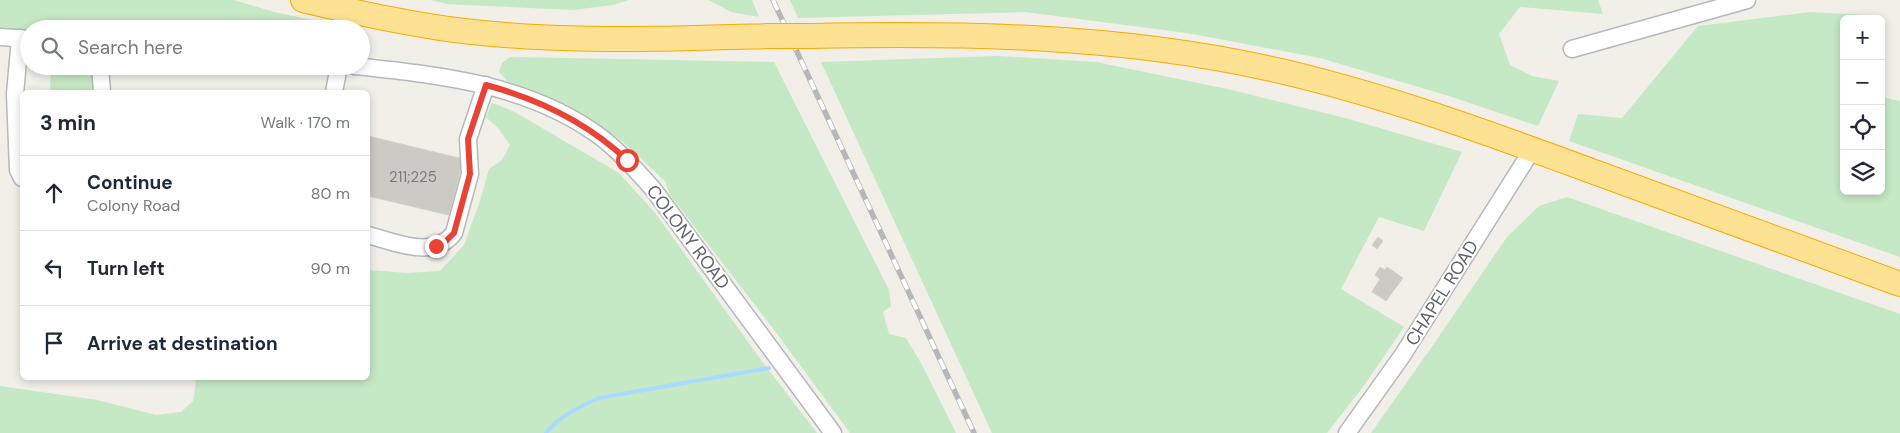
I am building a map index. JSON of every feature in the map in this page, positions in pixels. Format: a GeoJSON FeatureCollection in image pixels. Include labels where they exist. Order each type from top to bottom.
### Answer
{"type":"FeatureCollection","features":[{"type":"Feature","properties":{"kind":"highway"},"geometry":{"type":"LineString","coordinates":[[303,0],[395,20],[455,30],[510,35],[621,38],[914,34],[1027,37],[1086,41],[1205,56],[1332,84],[1391,101],[1532,150],[1900,284]]}},
{"type":"Feature","properties":{"kind":"street"},"geometry":{"type":"LineString","coordinates":[[1572,49],[1747,0]]}},
{"type":"Feature","properties":{"kind":"street"},"geometry":{"type":"LineString","coordinates":[[0,37],[20,39]]}},
{"type":"Feature","properties":{"kind":"street"},"geometry":{"type":"LineString","coordinates":[[20,67],[15,101],[18,170],[20,174]]}},
{"type":"Feature","properties":{"kind":"street","name":"COLONY ROAD"},"geometry":{"type":"LineString","coordinates":[[370,68],[448,77],[486,85],[562,114],[601,137],[627,160],[653,189],[832,433]]}},
{"type":"Feature","properties":{"kind":"street"},"geometry":{"type":"LineString","coordinates":[[101,75],[102,90]]}},
{"type":"Feature","properties":{"kind":"street"},"geometry":{"type":"LineString","coordinates":[[334,90],[337,75]]}},
{"type":"Feature","properties":{"kind":"street"},"geometry":{"type":"LineString","coordinates":[[370,236],[416,247],[436,246],[449,240],[454,233],[470,174],[468,139],[486,85]]}},
{"type":"Feature","properties":{"kind":"street","name":"CHAPEL ROAD"},"geometry":{"type":"LineString","coordinates":[[1347,433],[1402,356],[1532,150]]}},
{"type":"Feature","properties":{"kind":"green space"},"geometry":{"type":"Polygon","coordinates":[[[0,0],[234,0],[274,12],[312,20],[20,20],[20,34],[0,32],[0,0]]]}},
{"type":"Feature","properties":{"kind":"green space"},"geometry":{"type":"Polygon","coordinates":[[[431,0],[629,0],[613,5],[572,10],[447,4],[431,0]]]}},
{"type":"Feature","properties":{"kind":"green space"},"geometry":{"type":"Polygon","coordinates":[[[709,0],[752,0],[759,17],[731,12],[709,0]]]}},
{"type":"Feature","properties":{"kind":"green space"},"geometry":{"type":"Polygon","coordinates":[[[790,0],[1598,0],[1603,14],[1520,7],[1499,34],[1510,65],[1532,76],[1559,81],[1538,126],[1449,96],[1320,58],[1187,33],[1025,12],[798,18],[790,0]]]}},
{"type":"Feature","properties":{"kind":"green space"},"geometry":{"type":"Polygon","coordinates":[[[1810,12],[1865,15],[1840,15],[1840,195],[1885,195],[1885,98],[1900,101],[1900,257],[1569,141],[1578,114],[1622,118],[1698,26],[1810,12]]]}},
{"type":"Feature","properties":{"kind":"green space"},"geometry":{"type":"Polygon","coordinates":[[[998,56],[1096,62],[1232,90],[1345,118],[1462,152],[1424,231],[1379,217],[1341,289],[1404,327],[1363,387],[1327,433],[992,433],[821,62],[998,56]]]}},
{"type":"Feature","properties":{"kind":"green space"},"geometry":{"type":"Polygon","coordinates":[[[510,57],[774,62],[889,290],[891,306],[883,312],[889,334],[906,338],[922,365],[956,433],[850,433],[775,331],[670,195],[665,181],[622,141],[576,111],[509,83],[499,72],[502,63],[510,57]]]}},
{"type":"Feature","properties":{"kind":"green space"},"geometry":{"type":"Polygon","coordinates":[[[51,75],[93,75],[94,77],[93,90],[50,90],[51,75]]]}},
{"type":"Feature","properties":{"kind":"green space"},"geometry":{"type":"Polygon","coordinates":[[[492,103],[513,111],[619,173],[656,214],[761,360],[817,433],[0,433],[0,386],[97,400],[156,415],[181,412],[193,401],[196,382],[194,380],[370,380],[370,270],[406,273],[440,271],[464,245],[489,169],[502,160],[510,145],[498,128],[486,117],[492,103]]]}},
{"type":"Feature","properties":{"kind":"green space"},"geometry":{"type":"Polygon","coordinates":[[[1567,197],[1900,314],[1900,433],[1371,433],[1507,237],[1539,206],[1567,197]]]}},
{"type":"Feature","properties":{"kind":"building"},"geometry":{"type":"Polygon","coordinates":[[[370,136],[463,159],[449,215],[370,196],[370,136]]]}},
{"type":"Feature","properties":{"kind":"building"},"geometry":{"type":"Polygon","coordinates":[[[1378,237],[1383,241],[1377,249],[1372,245],[1378,237]]]}},
{"type":"Feature","properties":{"kind":"building"},"geometry":{"type":"Polygon","coordinates":[[[1380,267],[1385,270],[1387,267],[1403,278],[1386,301],[1372,292],[1380,279],[1375,275],[1380,267]]]}},
{"type":"Feature","properties":{"kind":"waterway"},"geometry":{"type":"LineString","coordinates":[[546,433],[563,417],[599,398],[769,368]]}},
{"type":"Feature","properties":{"kind":"railway"},"geometry":{"type":"LineString","coordinates":[[773,0],[974,433]]}},
{"type":"Feature","properties":{"kind":"route"},"geometry":{"type":"LineString","coordinates":[[436,246],[449,240],[454,233],[470,174],[468,139],[486,85],[562,114],[601,137],[627,160]]}}]}
